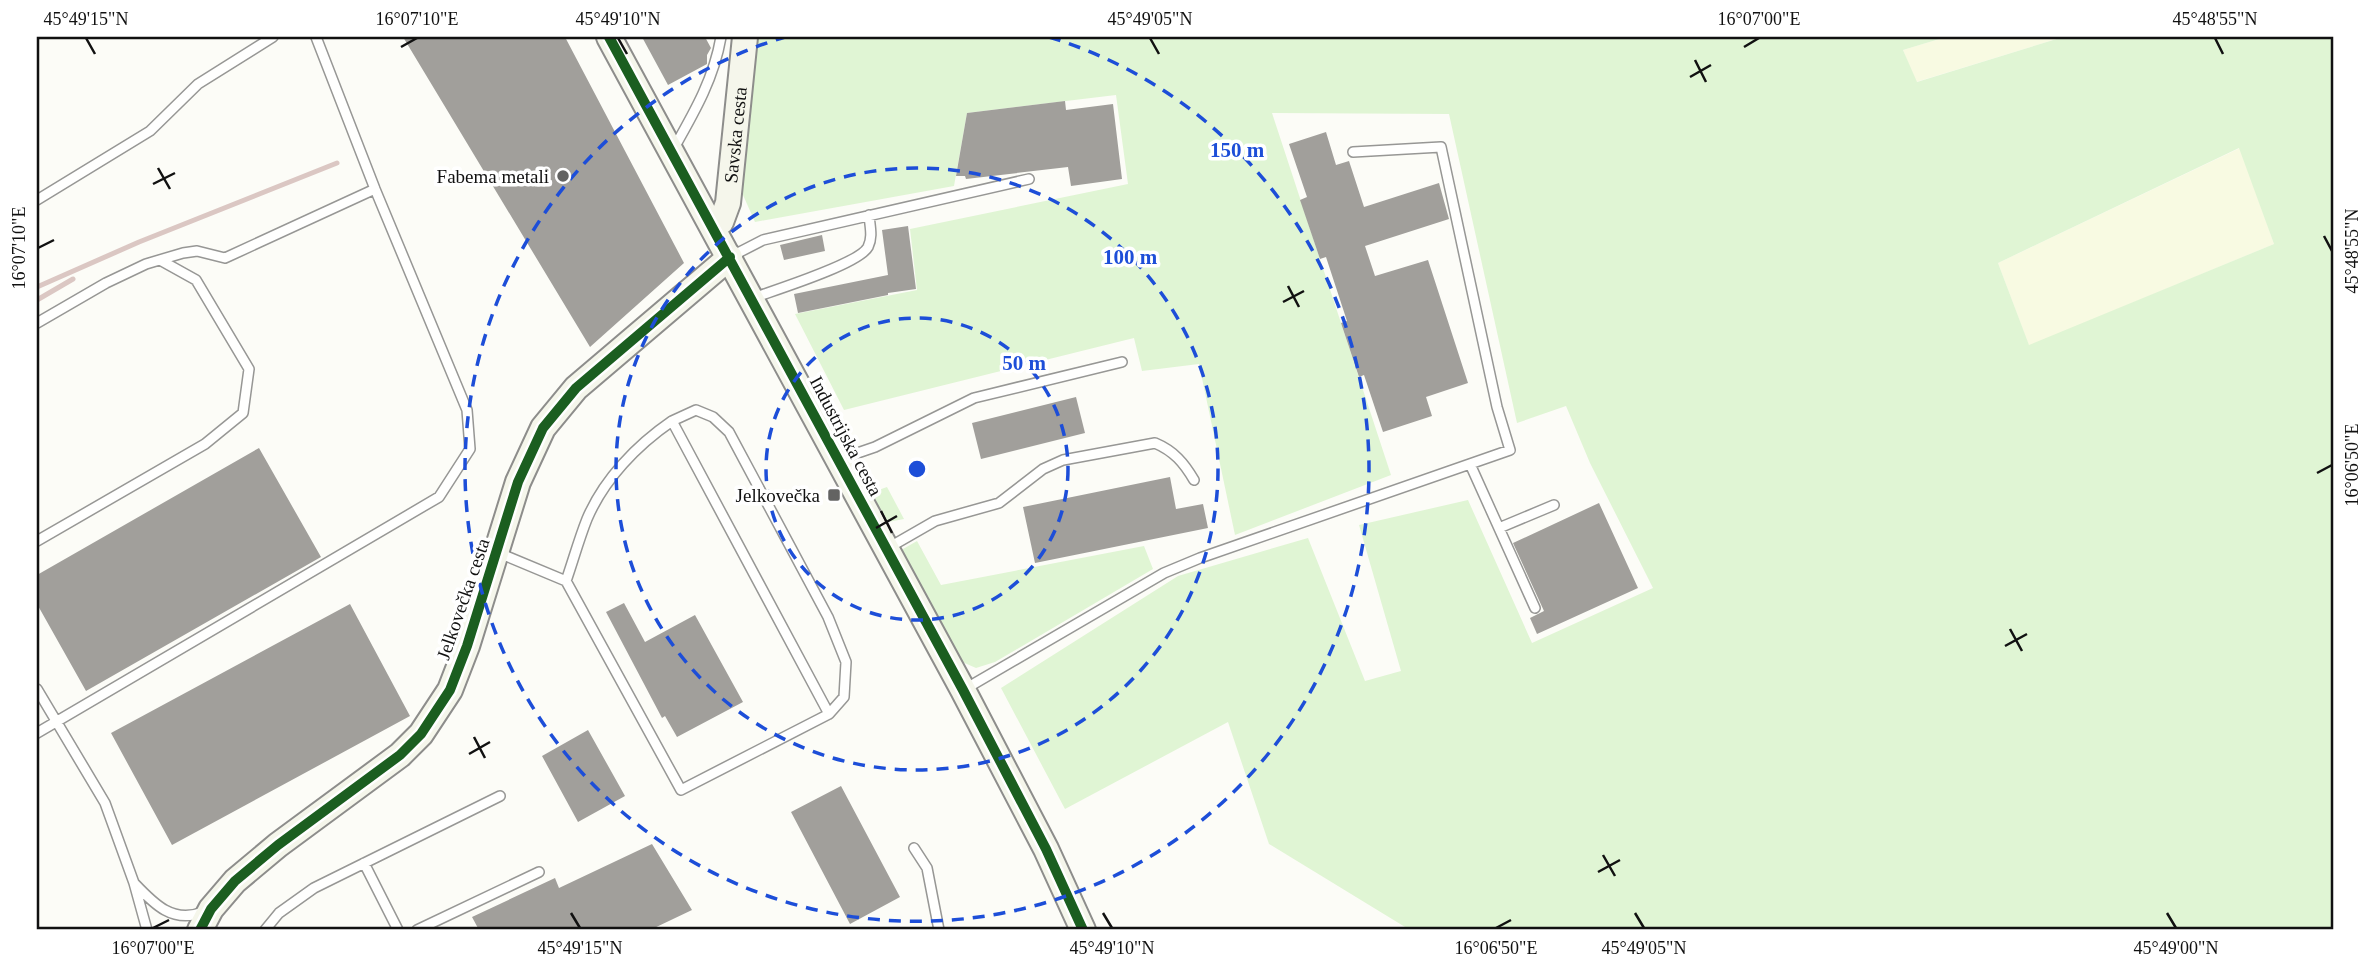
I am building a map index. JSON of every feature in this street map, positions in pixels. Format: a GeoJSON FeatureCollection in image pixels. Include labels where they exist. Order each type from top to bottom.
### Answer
{"type":"FeatureCollection","features":[{"type":"Feature","properties":{"kind":"street","name":"Industrijska cesta"},"geometry":{"type":"LineString","coordinates":[[609,37],[963,690],[1046,849],[1083,930]]}},
{"type":"Feature","properties":{"kind":"street","name":"Savska cesta"},"geometry":{"type":"LineString","coordinates":[[713,227],[720,222],[728,204],[745,37]]}},
{"type":"Feature","properties":{"kind":"street","name":"Jelkovečka cesta"},"geometry":{"type":"LineString","coordinates":[[205,920],[235,881],[278,845],[400,755],[421,734],[450,690],[498,553],[526,461],[538,436],[554,412],[605,362],[730,257]]}},
{"type":"Feature","properties":{"kind":"lane"},"geometry":{"type":"LineString","coordinates":[[37,200],[150,131],[198,84],[273,37]]}},
{"type":"Feature","properties":{"kind":"lane"},"geometry":{"type":"LineString","coordinates":[[37,733],[439,497],[470,449],[467,410],[375,189],[316,37]]}},
{"type":"Feature","properties":{"kind":"lane"},"geometry":{"type":"LineString","coordinates":[[672,152],[706,92],[717,60],[721,37]]}},
{"type":"Feature","properties":{"kind":"lane"},"geometry":{"type":"LineString","coordinates":[[963,690],[1164,573],[1510,450],[1497,407],[1441,147],[1353,152]]}},
{"type":"Feature","properties":{"kind":"lane"},"geometry":{"type":"LineString","coordinates":[[730,257],[763,240],[1029,179]]}},
{"type":"Feature","properties":{"kind":"lane"},"geometry":{"type":"LineString","coordinates":[[37,323],[106,282],[160,260],[197,251],[225,258],[375,189]]}},
{"type":"Feature","properties":{"kind":"lane"},"geometry":{"type":"LineString","coordinates":[[752,298],[854,260],[864,253],[872,236],[869,215]]}},
{"type":"Feature","properties":{"kind":"lane"},"geometry":{"type":"LineString","coordinates":[[37,541],[205,444],[243,413],[248,369],[196,280],[160,260]]}},
{"type":"Feature","properties":{"kind":"lane"},"geometry":{"type":"LineString","coordinates":[[838,460],[875,447],[974,398],[1122,362]]}},
{"type":"Feature","properties":{"kind":"lane"},"geometry":{"type":"LineString","coordinates":[[498,553],[566,581],[681,790],[829,715],[844,697],[846,662],[822,604],[729,432],[713,417],[696,410],[672,421],[646,438],[608,481],[588,517],[566,581]]}},
{"type":"Feature","properties":{"kind":"lane"},"geometry":{"type":"LineString","coordinates":[[672,421],[829,715]]}},
{"type":"Feature","properties":{"kind":"lane"},"geometry":{"type":"LineString","coordinates":[[886,548],[935,521],[999,503],[1043,469],[1063,460],[1155,443],[1168,448],[1178,457],[1194,480]]}},
{"type":"Feature","properties":{"kind":"lane"},"geometry":{"type":"LineString","coordinates":[[1470,464],[1535,608]]}},
{"type":"Feature","properties":{"kind":"lane"},"geometry":{"type":"LineString","coordinates":[[1499,528],[1554,505]]}},
{"type":"Feature","properties":{"kind":"lane"},"geometry":{"type":"LineString","coordinates":[[37,689],[105,803],[134,883],[146,930]]}},
{"type":"Feature","properties":{"kind":"lane"},"geometry":{"type":"LineString","coordinates":[[265,930],[279,913],[314,888],[500,796]]}},
{"type":"Feature","properties":{"kind":"lane"},"geometry":{"type":"LineString","coordinates":[[914,848],[927,868],[939,930]]}},
{"type":"Feature","properties":{"kind":"lane"},"geometry":{"type":"LineString","coordinates":[[364,863],[398,930]]}},
{"type":"Feature","properties":{"kind":"lane"},"geometry":{"type":"LineString","coordinates":[[417,930],[540,872]]}},
{"type":"Feature","properties":{"kind":"lane"},"geometry":{"type":"LineString","coordinates":[[134,883],[164,912],[179,916],[196,915],[205,920]]}},
{"type":"Feature","properties":{"kind":"green space"},"geometry":{"type":"Polygon","coordinates":[[[757,37],[1946,37],[1903,50],[1917,82],[2063,37],[2334,37],[2334,930],[1410,930],[1269,844],[1228,722],[1065,809],[1001,688],[1178,576],[1308,538],[1365,681],[1401,671],[1359,525],[1468,500],[1532,643],[1653,588],[1590,463],[1566,406],[1517,423],[1449,114],[1272,113],[1391,475],[1235,535],[1199,364],[1142,371],[1134,338],[844,410],[795,314],[917,290],[910,229],[1128,184],[1116,95],[967,113],[954,186],[755,222],[742,187],[757,37]],[[2239,148],[1998,263],[2029,345],[2274,244],[2239,148]]]}},
{"type":"Feature","properties":{"kind":"green space"},"geometry":{"type":"Polygon","coordinates":[[[1946,37],[2063,37],[1916,82],[1903,50],[1946,37]]]}},
{"type":"Feature","properties":{"kind":"green space"},"geometry":{"type":"Polygon","coordinates":[[[2240,148],[2274,244],[2029,346],[1998,263],[2240,148]]]}},
{"type":"Feature","properties":{"kind":"green space"},"geometry":{"type":"Polygon","coordinates":[[[887,487],[904,519],[884,521],[874,495],[876,491],[887,487]]]}},
{"type":"Feature","properties":{"kind":"green space"},"geometry":{"type":"Polygon","coordinates":[[[917,541],[941,585],[1144,546],[1153,569],[995,662],[976,668],[960,661],[902,552],[917,541]]]}},
{"type":"Feature","properties":{"kind":"building","name":"Fabema metali"},"geometry":{"type":"Polygon","coordinates":[[[403,37],[565,37],[684,263],[590,347],[403,37]]]}},
{"type":"Feature","properties":{"kind":"building"},"geometry":{"type":"Polygon","coordinates":[[[642,37],[705,37],[711,48],[707,55],[707,64],[668,85],[642,37]]]}},
{"type":"Feature","properties":{"kind":"building"},"geometry":{"type":"Polygon","coordinates":[[[1065,101],[1066,110],[1113,104],[1122,179],[1071,186],[1068,167],[966,179],[965,176],[956,176],[967,113],[1065,101]]]}},
{"type":"Feature","properties":{"kind":"building"},"geometry":{"type":"Polygon","coordinates":[[[1326,132],[1336,165],[1349,161],[1364,207],[1439,183],[1449,219],[1365,246],[1375,276],[1428,260],[1468,383],[1426,397],[1432,416],[1383,432],[1364,375],[1359,377],[1341,323],[1347,321],[1326,257],[1320,259],[1300,200],[1307,197],[1289,144],[1326,132]]]}},
{"type":"Feature","properties":{"kind":"building"},"geometry":{"type":"Polygon","coordinates":[[[908,226],[916,289],[798,313],[794,294],[888,275],[882,230],[908,226]]]}},
{"type":"Feature","properties":{"kind":"building"},"geometry":{"type":"Polygon","coordinates":[[[822,235],[825,251],[784,260],[780,245],[822,235]]]}},
{"type":"Feature","properties":{"kind":"building"},"geometry":{"type":"Polygon","coordinates":[[[1076,397],[1085,433],[981,459],[972,423],[1076,397]]]}},
{"type":"Feature","properties":{"kind":"building"},"geometry":{"type":"Polygon","coordinates":[[[259,448],[321,557],[86,691],[37,604],[37,575],[259,448]]]}},
{"type":"Feature","properties":{"kind":"building"},"geometry":{"type":"Polygon","coordinates":[[[1170,477],[1176,509],[1203,504],[1208,528],[1035,563],[1023,507],[1170,477]]]}},
{"type":"Feature","properties":{"kind":"building"},"geometry":{"type":"Polygon","coordinates":[[[1599,503],[1638,588],[1537,634],[1530,618],[1544,611],[1513,543],[1599,503]]]}},
{"type":"Feature","properties":{"kind":"building"},"geometry":{"type":"Polygon","coordinates":[[[624,603],[645,642],[695,615],[743,702],[677,737],[665,716],[662,718],[606,612],[624,603]]]}},
{"type":"Feature","properties":{"kind":"building"},"geometry":{"type":"Polygon","coordinates":[[[350,604],[410,716],[172,845],[111,733],[350,604]]]}},
{"type":"Feature","properties":{"kind":"building"},"geometry":{"type":"Polygon","coordinates":[[[588,730],[625,796],[578,822],[542,756],[588,730]]]}},
{"type":"Feature","properties":{"kind":"building"},"geometry":{"type":"Polygon","coordinates":[[[841,786],[900,897],[850,924],[791,812],[841,786]]]}},
{"type":"Feature","properties":{"kind":"building"},"geometry":{"type":"Polygon","coordinates":[[[652,844],[692,910],[650,930],[479,930],[472,917],[555,878],[559,888],[652,844]]]}},
{"type":"Feature","properties":{"kind":"railway"},"geometry":{"type":"LineString","coordinates":[[37,287],[139,242],[337,163]]}},
{"type":"Feature","properties":{"kind":"railway"},"geometry":{"type":"LineString","coordinates":[[37,300],[73,279]]}},
{"type":"Feature","properties":{"kind":"cycle path"},"geometry":{"type":"LineString","coordinates":[[609,37],[963,690],[1046,849],[1083,930]]}},
{"type":"Feature","properties":{"kind":"cycle path"},"geometry":{"type":"LineString","coordinates":[[200,930],[211,909],[235,881],[278,845],[400,755],[421,734],[450,690],[467,646],[518,482],[543,428],[576,388],[730,257]]}},
{"type":"Feature","properties":{"kind":"place","name":"Fabema metali"},"geometry":{"type":"Point","coordinates":[563,176]}},
{"type":"Feature","properties":{"kind":"place","name":"Jelkovečka"},"geometry":{"type":"Point","coordinates":[834,495]}}]}
